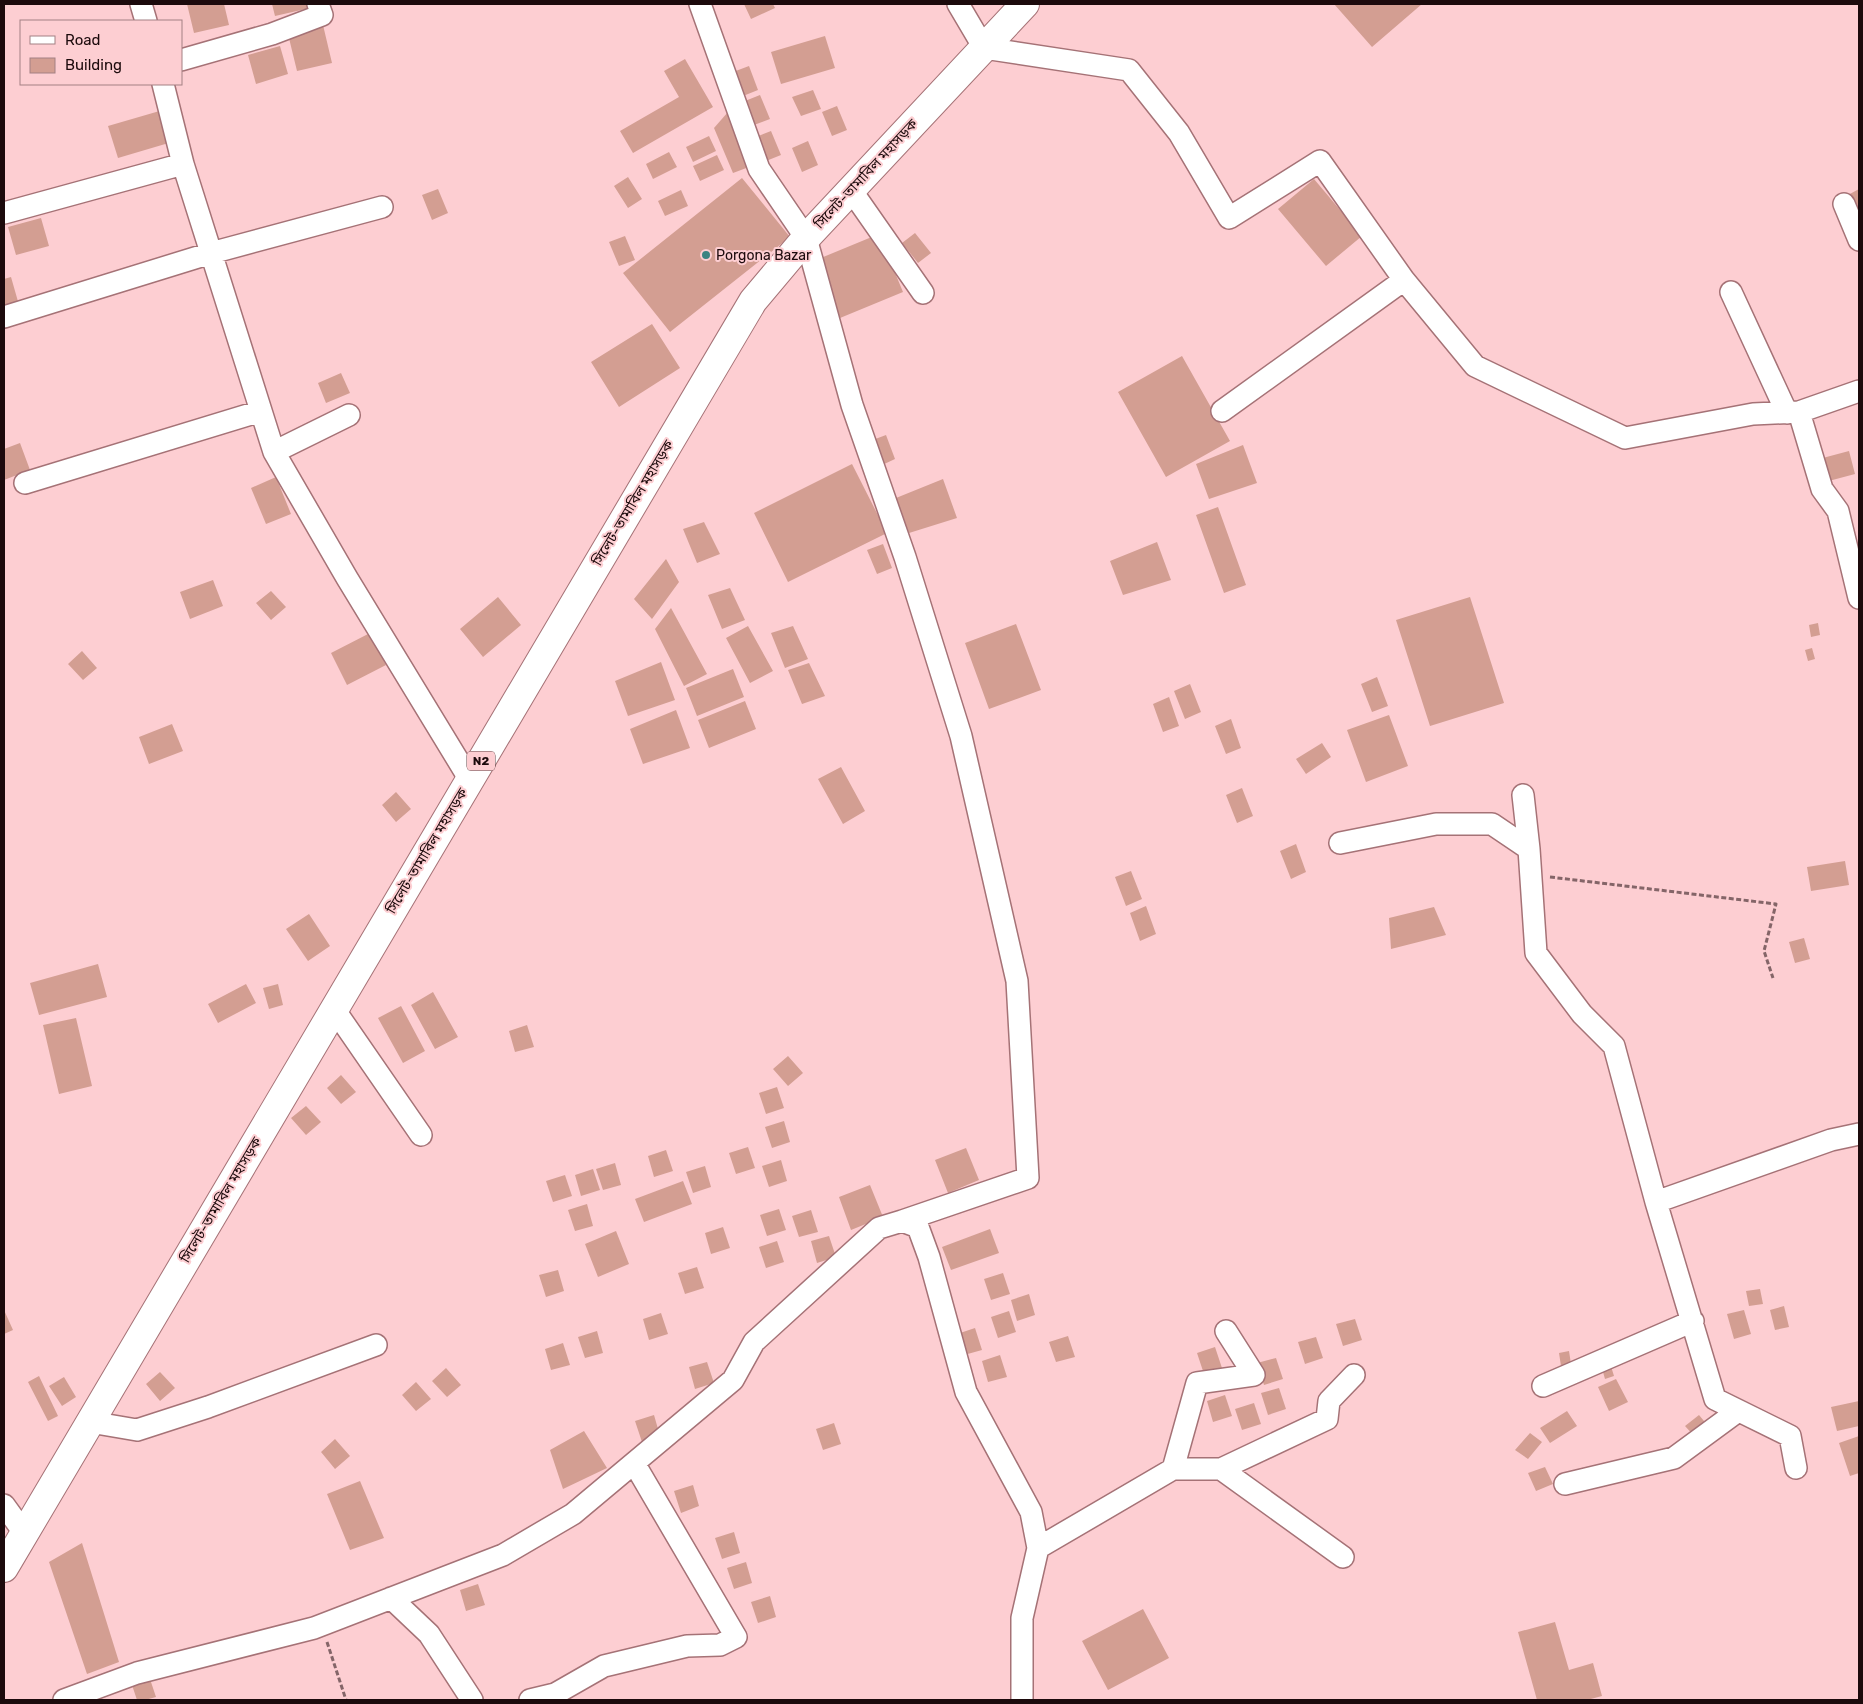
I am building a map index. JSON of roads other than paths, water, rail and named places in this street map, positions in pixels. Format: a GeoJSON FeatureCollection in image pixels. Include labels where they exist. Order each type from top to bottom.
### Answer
{"type":"FeatureCollection","features":[{"type":"Feature","properties":{"kind":"highway","name":"সিলেট-তামাবিল মহাসড়ক"},"geometry":{"type":"LineString","coordinates":[[4,1568],[753,300],[806,238],[1025,4]]}},
{"type":"Feature","properties":{"kind":"street"},"geometry":{"type":"LineString","coordinates":[[141,4],[146,20]]}},
{"type":"Feature","properties":{"kind":"street"},"geometry":{"type":"LineString","coordinates":[[182,60],[272,34],[322,15],[318,4]]}},
{"type":"Feature","properties":{"kind":"street"},"geometry":{"type":"LineString","coordinates":[[64,1700],[137,1674],[321,1625],[502,1555],[573,1514],[733,1380],[754,1342],[879,1228],[1028,1178],[1017,981],[961,736],[905,557],[852,405],[806,238],[758,169],[700,4]]}},
{"type":"Feature","properties":{"kind":"street"},"geometry":{"type":"LineString","coordinates":[[958,4],[984,48],[1129,70],[1179,133],[1229,218],[1320,161],[1404,280],[1475,366],[1625,438],[1753,414],[1793,412],[1859,391]]}},
{"type":"Feature","properties":{"kind":"street"},"geometry":{"type":"LineString","coordinates":[[163,85],[183,164],[274,452],[470,780]]}},
{"type":"Feature","properties":{"kind":"street"},"geometry":{"type":"LineString","coordinates":[[4,213],[183,164]]}},
{"type":"Feature","properties":{"kind":"street"},"geometry":{"type":"LineString","coordinates":[[851,190],[922,293]]}},
{"type":"Feature","properties":{"kind":"street"},"geometry":{"type":"LineString","coordinates":[[1844,204],[1859,240]]}},
{"type":"Feature","properties":{"kind":"street"},"geometry":{"type":"LineString","coordinates":[[4,317],[211,253],[382,207]]}},
{"type":"Feature","properties":{"kind":"street"},"geometry":{"type":"LineString","coordinates":[[1222,410],[1404,280]]}},
{"type":"Feature","properties":{"kind":"street"},"geometry":{"type":"LineString","coordinates":[[1731,292],[1793,412],[1822,489],[1838,511],[1859,598]]}},
{"type":"Feature","properties":{"kind":"street"},"geometry":{"type":"LineString","coordinates":[[25,483],[261,411]]}},
{"type":"Feature","properties":{"kind":"street"},"geometry":{"type":"LineString","coordinates":[[274,452],[349,415]]}},
{"type":"Feature","properties":{"kind":"street"},"geometry":{"type":"LineString","coordinates":[[1523,796],[1529,849],[1536,953],[1582,1014],[1614,1046],[1656,1202],[1716,1399],[1790,1436],[1796,1468]]}},
{"type":"Feature","properties":{"kind":"street"},"geometry":{"type":"LineString","coordinates":[[1340,843],[1436,824],[1492,824],[1529,849]]}},
{"type":"Feature","properties":{"kind":"street"},"geometry":{"type":"LineString","coordinates":[[334,1010],[421,1135]]}},
{"type":"Feature","properties":{"kind":"street"},"geometry":{"type":"LineString","coordinates":[[1656,1202],[1831,1140],[1859,1134]]}},
{"type":"Feature","properties":{"kind":"street"},"geometry":{"type":"LineString","coordinates":[[902,1221],[918,1227],[934,1276],[966,1392],[1031,1512],[1038,1548],[1022,1618],[1022,1700]]}},
{"type":"Feature","properties":{"kind":"street"},"geometry":{"type":"LineString","coordinates":[[1543,1386],[1693,1321]]}},
{"type":"Feature","properties":{"kind":"street"},"geometry":{"type":"LineString","coordinates":[[1172,1469],[1197,1383],[1254,1375],[1226,1331]]}},
{"type":"Feature","properties":{"kind":"street"},"geometry":{"type":"LineString","coordinates":[[90,1422],[137,1430],[376,1345]]}},
{"type":"Feature","properties":{"kind":"street"},"geometry":{"type":"LineString","coordinates":[[1038,1548],[1172,1469],[1221,1469],[1328,1419],[1329,1401],[1354,1375]]}},
{"type":"Feature","properties":{"kind":"street"},"geometry":{"type":"LineString","coordinates":[[1565,1484],[1674,1458],[1738,1411]]}},
{"type":"Feature","properties":{"kind":"street"},"geometry":{"type":"LineString","coordinates":[[530,1700],[555,1694],[604,1666],[687,1646],[720,1645],[736,1637],[634,1463]]}},
{"type":"Feature","properties":{"kind":"street"},"geometry":{"type":"LineString","coordinates":[[1221,1469],[1343,1556]]}},
{"type":"Feature","properties":{"kind":"street"},"geometry":{"type":"LineString","coordinates":[[4,1505],[24,1534]]}},
{"type":"Feature","properties":{"kind":"street"},"geometry":{"type":"LineString","coordinates":[[391,1598],[429,1634],[472,1700]]}},
{"type":"Feature","properties":{"kind":"place","name":"Porgona Bazar"},"geometry":{"type":"Point","coordinates":[706,255]}}]}
